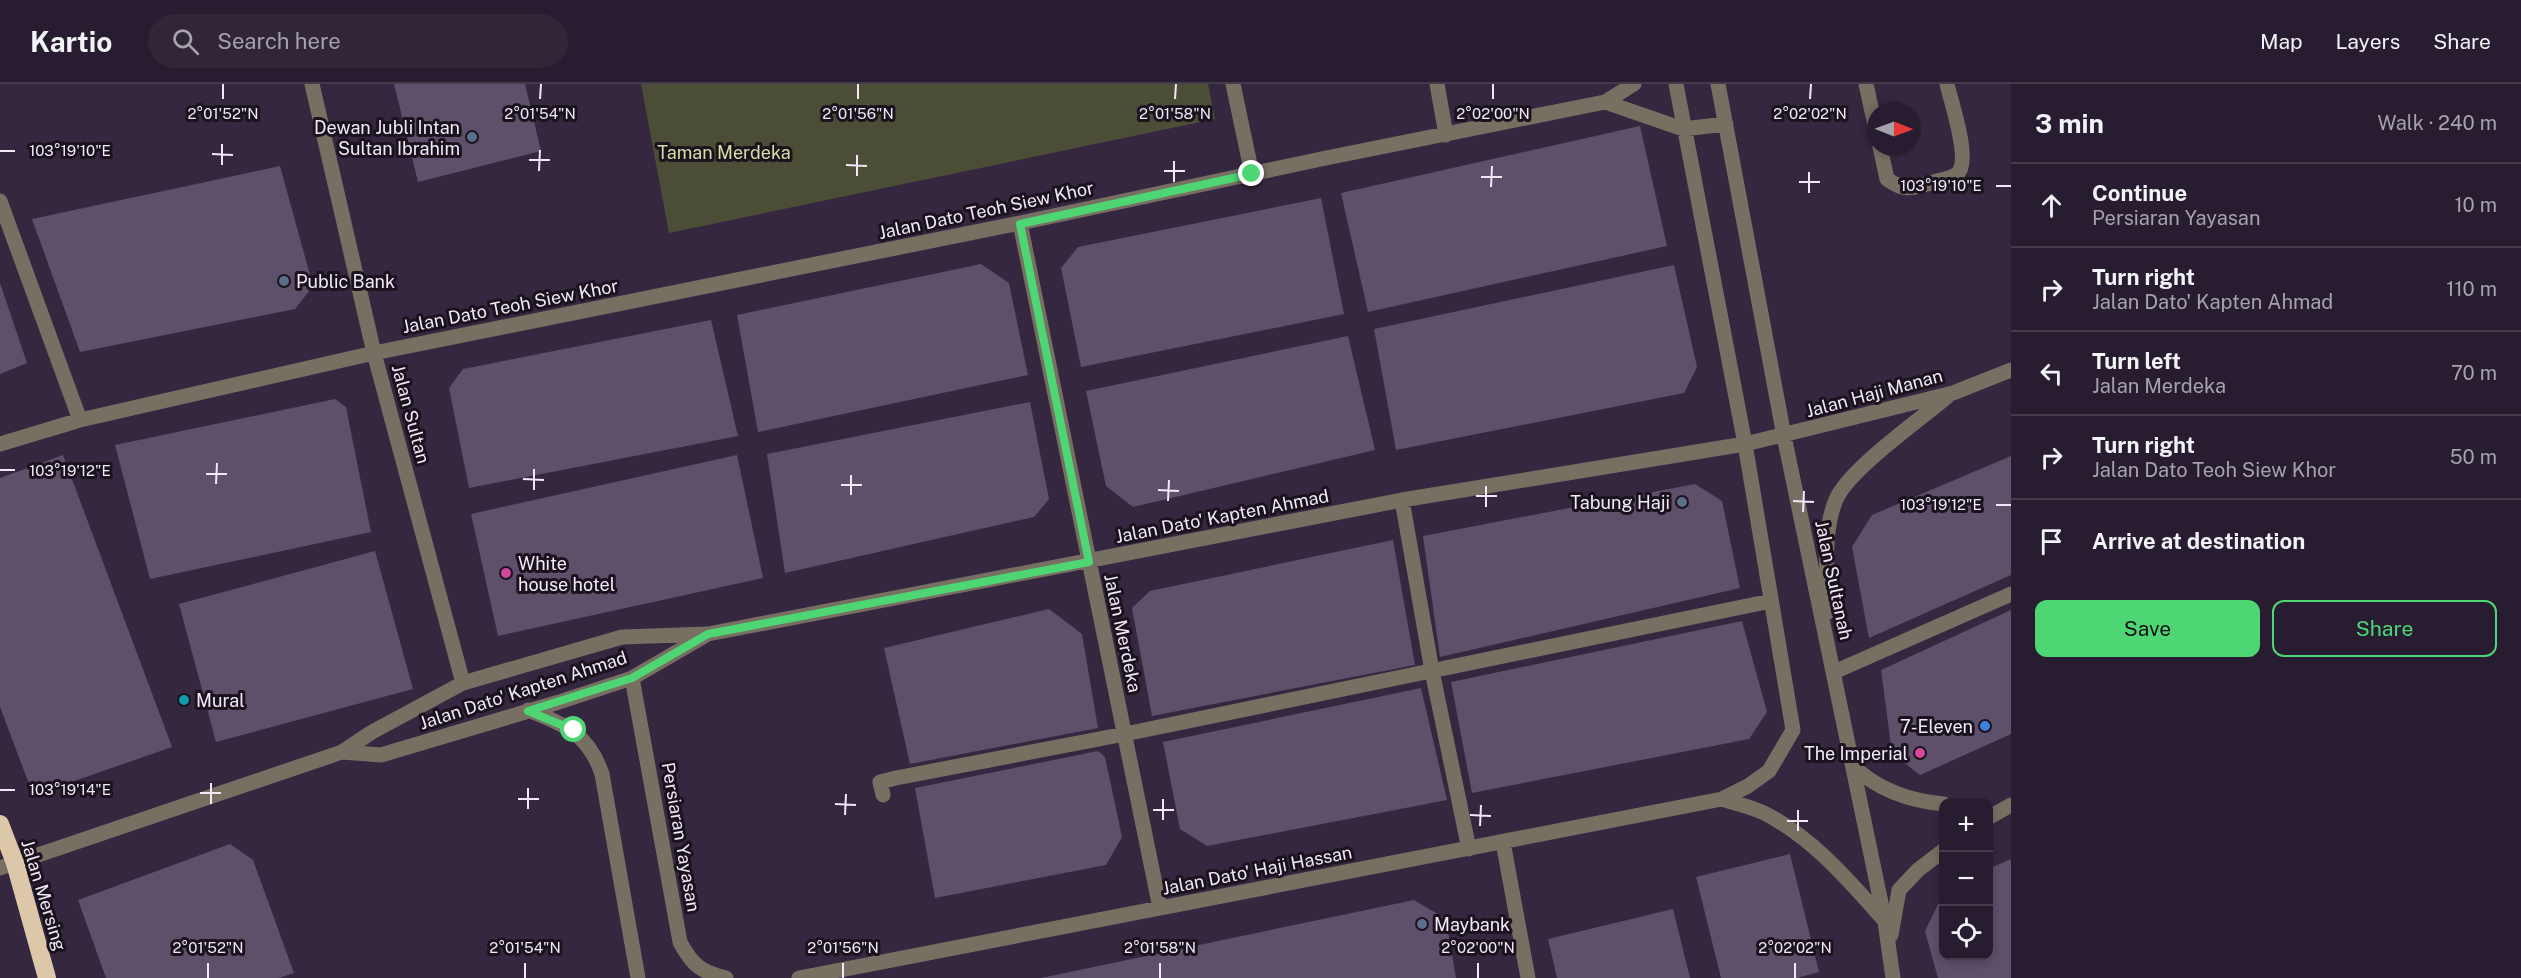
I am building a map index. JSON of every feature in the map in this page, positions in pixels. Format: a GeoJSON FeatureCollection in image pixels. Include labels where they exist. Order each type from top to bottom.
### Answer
{"type":"FeatureCollection","features":[{"type":"Feature","properties":{"kind":"highway","name":"Jalan Mersing"},"geometry":{"type":"LineString","coordinates":[[0,824],[7,866],[47,978]]}},
{"type":"Feature","properties":{"kind":"street","name":"Jalan Sultan"},"geometry":{"type":"LineString","coordinates":[[312,84],[374,353],[463,683]]}},
{"type":"Feature","properties":{"kind":"street"},"geometry":{"type":"LineString","coordinates":[[1233,84],[1252,174]]}},
{"type":"Feature","properties":{"kind":"street"},"geometry":{"type":"LineString","coordinates":[[1437,84],[1446,135]]}},
{"type":"Feature","properties":{"kind":"street"},"geometry":{"type":"LineString","coordinates":[[1605,102],[1634,84]]}},
{"type":"Feature","properties":{"kind":"street"},"geometry":{"type":"LineString","coordinates":[[1676,84],[1744,444],[1793,730],[1769,771],[1748,786],[1722,799]]}},
{"type":"Feature","properties":{"kind":"street","name":"Jalan Sultanah"},"geometry":{"type":"LineString","coordinates":[[1718,84],[1784,436],[1855,768],[1885,922],[1893,978]]}},
{"type":"Feature","properties":{"kind":"street"},"geometry":{"type":"LineString","coordinates":[[1866,84],[1870,102]]}},
{"type":"Feature","properties":{"kind":"street"},"geometry":{"type":"LineString","coordinates":[[1882,156],[1887,179],[1901,188],[1916,187],[1956,175],[1963,166],[1963,153],[1947,84]]}},
{"type":"Feature","properties":{"kind":"street","name":"Jalan Dato Teoh Siew Khor"},"geometry":{"type":"LineString","coordinates":[[0,444],[80,420],[374,353],[1020,224],[1605,102]]}},
{"type":"Feature","properties":{"kind":"street"},"geometry":{"type":"LineString","coordinates":[[1605,102],[1683,129],[1725,124]]}},
{"type":"Feature","properties":{"kind":"street"},"geometry":{"type":"LineString","coordinates":[[0,201],[80,420]]}},
{"type":"Feature","properties":{"kind":"street","name":"Jalan Merdeka"},"geometry":{"type":"LineString","coordinates":[[1020,224],[1160,908]]}},
{"type":"Feature","properties":{"kind":"street","name":"Jalan Haji Manan"},"geometry":{"type":"LineString","coordinates":[[1744,444],[1953,393],[2011,370]]}},
{"type":"Feature","properties":{"kind":"street"},"geometry":{"type":"LineString","coordinates":[[1828,643],[1828,532],[1835,500],[1856,473],[1953,393]]}},
{"type":"Feature","properties":{"kind":"street","name":"Jalan Dato' Kapten Ahmad"},"geometry":{"type":"LineString","coordinates":[[7,866],[342,752],[372,732],[463,683],[622,637],[708,634],[1402,500],[1744,444]]}},
{"type":"Feature","properties":{"kind":"street"},"geometry":{"type":"LineString","coordinates":[[1402,500],[1432,670],[1469,849]]}},
{"type":"Feature","properties":{"kind":"street"},"geometry":{"type":"LineString","coordinates":[[1834,672],[2011,594]]}},
{"type":"Feature","properties":{"kind":"street"},"geometry":{"type":"LineString","coordinates":[[883,795],[880,782],[1772,601]]}},
{"type":"Feature","properties":{"kind":"street","name":"Jalan Dato' Kapten Ahmad"},"geometry":{"type":"LineString","coordinates":[[342,752],[381,755],[632,678],[708,634]]}},
{"type":"Feature","properties":{"kind":"street","name":"Persiaran Yayasan"},"geometry":{"type":"LineString","coordinates":[[632,678],[680,942],[690,960],[702,969],[726,978]]}},
{"type":"Feature","properties":{"kind":"street"},"geometry":{"type":"LineString","coordinates":[[528,711],[574,730],[588,744],[597,759],[602,774],[638,978]]}},
{"type":"Feature","properties":{"kind":"street"},"geometry":{"type":"LineString","coordinates":[[1855,768],[1870,782],[1904,796],[1939,803]]}},
{"type":"Feature","properties":{"kind":"street"},"geometry":{"type":"LineString","coordinates":[[1722,799],[1764,813],[1801,836],[1838,868],[1885,922]]}},
{"type":"Feature","properties":{"kind":"street","name":"Jalan Dato' Haji Hassan"},"geometry":{"type":"LineString","coordinates":[[799,978],[1722,799]]}},
{"type":"Feature","properties":{"kind":"street"},"geometry":{"type":"LineString","coordinates":[[1503,842],[1528,978]]}},
{"type":"Feature","properties":{"kind":"street"},"geometry":{"type":"LineString","coordinates":[[1889,948],[1899,890],[1918,870],[1941,852]]}},
{"type":"Feature","properties":{"kind":"green space","name":"Taman Merdeka"},"geometry":{"type":"Polygon","coordinates":[[[641,84],[1208,84],[1215,119],[669,233],[641,84]]]}},
{"type":"Feature","properties":{"kind":"building","name":"Dewan Jubli Intan Sultan Ibrahim"},"geometry":{"type":"Polygon","coordinates":[[[394,84],[525,84],[541,151],[418,182],[394,84]]]}},
{"type":"Feature","properties":{"kind":"building"},"geometry":{"type":"Polygon","coordinates":[[[1640,126],[1667,246],[1368,312],[1341,193],[1640,126]]]}},
{"type":"Feature","properties":{"kind":"building"},"geometry":{"type":"Polygon","coordinates":[[[280,166],[313,286],[295,309],[80,352],[32,219],[280,166]]]}},
{"type":"Feature","properties":{"kind":"building"},"geometry":{"type":"Polygon","coordinates":[[[1321,198],[1344,314],[1081,367],[1061,268],[1078,247],[1321,198]]]}},
{"type":"Feature","properties":{"kind":"building"},"geometry":{"type":"Polygon","coordinates":[[[981,264],[1009,283],[1028,375],[758,432],[737,315],[981,264]]]}},
{"type":"Feature","properties":{"kind":"building"},"geometry":{"type":"Polygon","coordinates":[[[1674,265],[1697,367],[1684,393],[1396,450],[1374,329],[1674,265]]]}},
{"type":"Feature","properties":{"kind":"building"},"geometry":{"type":"Polygon","coordinates":[[[0,283],[27,363],[0,374],[0,283]]]}},
{"type":"Feature","properties":{"kind":"building"},"geometry":{"type":"Polygon","coordinates":[[[711,320],[738,436],[469,488],[449,388],[463,369],[711,320]]]}},
{"type":"Feature","properties":{"kind":"building"},"geometry":{"type":"Polygon","coordinates":[[[1348,336],[1375,450],[1133,507],[1106,486],[1086,391],[1348,336]]]}},
{"type":"Feature","properties":{"kind":"building"},"geometry":{"type":"Polygon","coordinates":[[[335,399],[346,407],[371,532],[150,579],[115,445],[335,399]]]}},
{"type":"Feature","properties":{"kind":"building"},"geometry":{"type":"Polygon","coordinates":[[[1030,402],[1049,499],[1034,517],[785,573],[767,454],[1030,402]]]}},
{"type":"Feature","properties":{"kind":"building"},"geometry":{"type":"Polygon","coordinates":[[[63,455],[172,747],[40,793],[29,784],[0,707],[0,478],[63,455]]]}},
{"type":"Feature","properties":{"kind":"building"},"geometry":{"type":"Polygon","coordinates":[[[737,455],[763,578],[498,636],[471,514],[737,455]]]}},
{"type":"Feature","properties":{"kind":"building"},"geometry":{"type":"Polygon","coordinates":[[[2011,456],[2011,575],[1869,638],[1852,547],[1872,515],[2011,456]]]}},
{"type":"Feature","properties":{"kind":"building"},"geometry":{"type":"Polygon","coordinates":[[[1695,484],[1722,501],[1740,588],[1440,657],[1423,536],[1695,484]]]}},
{"type":"Feature","properties":{"kind":"building"},"geometry":{"type":"Polygon","coordinates":[[[1393,540],[1415,665],[1152,716],[1132,608],[1150,591],[1393,540]]]}},
{"type":"Feature","properties":{"kind":"building"},"geometry":{"type":"Polygon","coordinates":[[[375,551],[413,689],[216,742],[179,604],[375,551]]]}},
{"type":"Feature","properties":{"kind":"building"},"geometry":{"type":"Polygon","coordinates":[[[1049,609],[1082,634],[1098,728],[910,764],[884,648],[1049,609]]]}},
{"type":"Feature","properties":{"kind":"building"},"geometry":{"type":"Polygon","coordinates":[[[2011,610],[2011,734],[1920,775],[1892,753],[1881,670],[2011,610]]]}},
{"type":"Feature","properties":{"kind":"building"},"geometry":{"type":"Polygon","coordinates":[[[1742,621],[1767,712],[1749,739],[1472,793],[1451,682],[1742,621]]]}},
{"type":"Feature","properties":{"kind":"building"},"geometry":{"type":"Polygon","coordinates":[[[1421,688],[1447,800],[1207,846],[1180,829],[1163,742],[1421,688]]]}},
{"type":"Feature","properties":{"kind":"building"},"geometry":{"type":"Polygon","coordinates":[[[1098,751],[1105,757],[1122,837],[1106,865],[935,898],[915,788],[1098,751]]]}},
{"type":"Feature","properties":{"kind":"building"},"geometry":{"type":"Polygon","coordinates":[[[230,844],[253,860],[294,973],[279,978],[106,978],[78,900],[230,844]]]}},
{"type":"Feature","properties":{"kind":"building"},"geometry":{"type":"Polygon","coordinates":[[[1790,854],[1819,972],[1797,978],[1721,978],[1696,877],[1790,854]]]}},
{"type":"Feature","properties":{"kind":"building"},"geometry":{"type":"Polygon","coordinates":[[[2011,859],[2011,978],[1938,978],[1925,931],[1939,902],[1939,960],[1993,960],[1993,867],[2011,859]]]}},
{"type":"Feature","properties":{"kind":"building"},"geometry":{"type":"Polygon","coordinates":[[[1414,900],[1446,919],[1456,978],[1041,978],[1414,900]]]}},
{"type":"Feature","properties":{"kind":"building"},"geometry":{"type":"Polygon","coordinates":[[[1673,909],[1690,978],[1557,978],[1548,939],[1673,909]]]}},
{"type":"Feature","properties":{"kind":"place","name":"Dewan Jubli Intan Sultan Ibrahim"},"geometry":{"type":"Point","coordinates":[472,137]}},
{"type":"Feature","properties":{"kind":"place","name":"Public Bank"},"geometry":{"type":"Point","coordinates":[284,281]}},
{"type":"Feature","properties":{"kind":"place","name":"Tabung Haji"},"geometry":{"type":"Point","coordinates":[1682,502]}},
{"type":"Feature","properties":{"kind":"place","name":"White house hotel"},"geometry":{"type":"Point","coordinates":[506,573]}},
{"type":"Feature","properties":{"kind":"place","name":"Mural"},"geometry":{"type":"Point","coordinates":[184,700]}},
{"type":"Feature","properties":{"kind":"place","name":"7-Eleven"},"geometry":{"type":"Point","coordinates":[1985,726]}},
{"type":"Feature","properties":{"kind":"place","name":"The Imperial"},"geometry":{"type":"Point","coordinates":[1920,753]}},
{"type":"Feature","properties":{"kind":"place","name":"Maybank"},"geometry":{"type":"Point","coordinates":[1422,924]}},
{"type":"Feature","properties":{"kind":"route"},"geometry":{"type":"LineString","coordinates":[[574,730],[528,711],[632,678],[708,634],[1089,562],[1020,224],[1252,174]]}}]}
